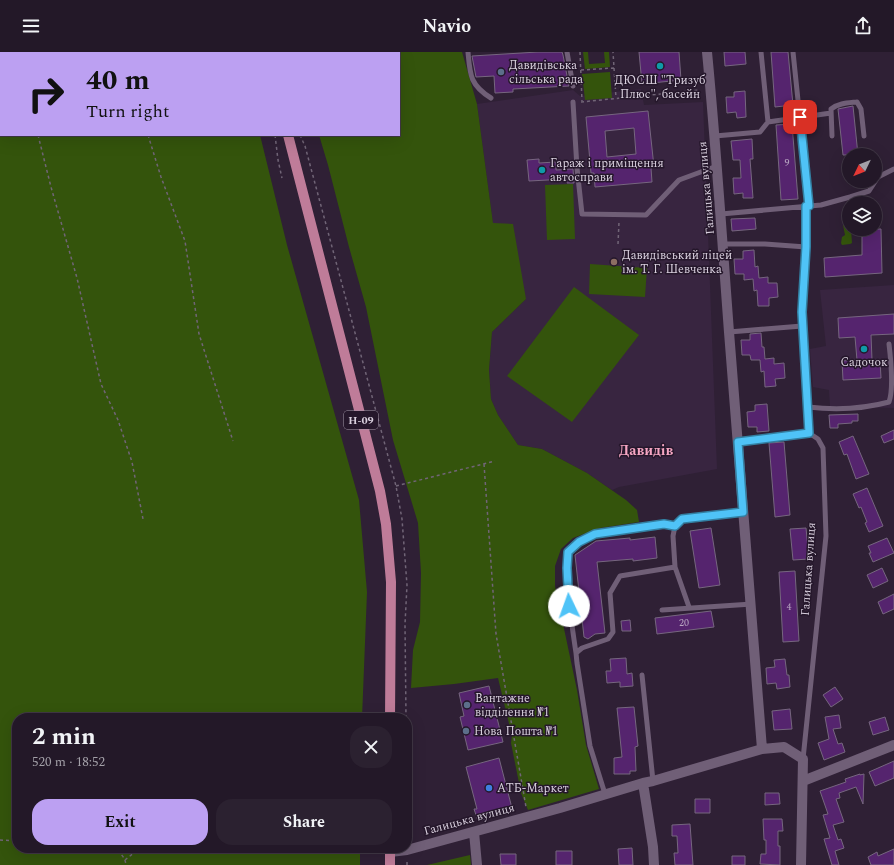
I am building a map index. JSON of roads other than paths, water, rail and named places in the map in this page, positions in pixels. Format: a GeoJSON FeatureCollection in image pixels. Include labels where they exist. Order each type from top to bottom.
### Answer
{"type":"FeatureCollection","features":[{"type":"Feature","properties":{"kind":"main road","name":"Н-09"},"geometry":{"type":"LineString","coordinates":[[288,136],[380,491],[386,524],[391,582],[390,713]]}},
{"type":"Feature","properties":{"kind":"main road"},"geometry":{"type":"LineString","coordinates":[[390,853],[390,865]]}},
{"type":"Feature","properties":{"kind":"street","name":"Галицька вулиця"},"geometry":{"type":"LineString","coordinates":[[707,52],[715,136],[743,512],[752,604],[762,749]]}},
{"type":"Feature","properties":{"kind":"street"},"geometry":{"type":"LineString","coordinates":[[803,781],[894,745]]}},
{"type":"Feature","properties":{"kind":"street","name":"Галицька вулиця"},"geometry":{"type":"LineString","coordinates":[[412,849],[528,817],[762,749],[784,747],[803,759],[802,865]]}},
{"type":"Feature","properties":{"kind":"street"},"geometry":{"type":"LineString","coordinates":[[648,782],[654,865]]}},
{"type":"Feature","properties":{"kind":"street"},"geometry":{"type":"LineString","coordinates":[[474,832],[477,865]]}},
{"type":"Feature","properties":{"kind":"lane"},"geometry":{"type":"LineString","coordinates":[[468,52],[469,66],[473,83],[480,91],[491,98]]}},
{"type":"Feature","properties":{"kind":"lane"},"geometry":{"type":"LineString","coordinates":[[567,52],[572,86]]}},
{"type":"Feature","properties":{"kind":"lane"},"geometry":{"type":"LineString","coordinates":[[761,52],[768,122]]}},
{"type":"Feature","properties":{"kind":"lane"},"geometry":{"type":"LineString","coordinates":[[738,442],[809,433],[802,326],[807,206],[793,52]]}},
{"type":"Feature","properties":{"kind":"lane"},"geometry":{"type":"LineString","coordinates":[[573,102],[577,168],[582,214],[646,215],[679,180],[717,166]]}},
{"type":"Feature","properties":{"kind":"lane"},"geometry":{"type":"LineString","coordinates":[[832,136],[831,109],[841,104],[857,102],[861,110],[864,136]]}},
{"type":"Feature","properties":{"kind":"lane"},"geometry":{"type":"LineString","coordinates":[[715,136],[760,132],[768,122],[831,113]]}},
{"type":"Feature","properties":{"kind":"lane"},"geometry":{"type":"LineString","coordinates":[[721,214],[821,205],[869,191],[878,177],[894,168]]}},
{"type":"Feature","properties":{"kind":"lane"},"geometry":{"type":"LineString","coordinates":[[723,244],[765,244],[806,247]]}},
{"type":"Feature","properties":{"kind":"lane"},"geometry":{"type":"LineString","coordinates":[[729,332],[802,326]]}},
{"type":"Feature","properties":{"kind":"lane"},"geometry":{"type":"LineString","coordinates":[[808,407],[831,409],[879,405],[889,402],[893,395],[893,376],[889,344]]}},
{"type":"Feature","properties":{"kind":"lane","name":"Галицька вулиця"},"geometry":{"type":"LineString","coordinates":[[803,759],[826,536],[823,448],[818,439],[809,433]]}},
{"type":"Feature","properties":{"kind":"lane"},"geometry":{"type":"LineString","coordinates":[[690,607],[675,567],[673,536],[675,526],[682,519],[743,512]]}},
{"type":"Feature","properties":{"kind":"lane"},"geometry":{"type":"LineString","coordinates":[[605,794],[590,746],[577,663],[569,606],[567,568],[568,552],[579,542],[595,534],[664,524],[675,526]]}},
{"type":"Feature","properties":{"kind":"lane"},"geometry":{"type":"LineString","coordinates":[[576,653],[582,648],[608,639],[613,632],[610,593],[620,576],[675,567]]}},
{"type":"Feature","properties":{"kind":"lane"},"geometry":{"type":"LineString","coordinates":[[662,610],[752,604]]}},
{"type":"Feature","properties":{"kind":"lane"},"geometry":{"type":"LineString","coordinates":[[642,675],[648,782]]}},
{"type":"Feature","properties":{"kind":"place","name":"ДЮСШ \"Тризуб Плюс\", басейн"},"geometry":{"type":"Point","coordinates":[660,66]}},
{"type":"Feature","properties":{"kind":"place","name":"Давидівська сільська рада"},"geometry":{"type":"Point","coordinates":[501,72]}},
{"type":"Feature","properties":{"kind":"place","name":"Гараж і приміщення автосправи"},"geometry":{"type":"Point","coordinates":[542,170]}},
{"type":"Feature","properties":{"kind":"place","name":"Давидівський ліцей ім. Т. Г. Шевченка"},"geometry":{"type":"Point","coordinates":[614,262]}},
{"type":"Feature","properties":{"kind":"place","name":"Садочок"},"geometry":{"type":"Point","coordinates":[864,349]}},
{"type":"Feature","properties":{"kind":"place","name":"Вантажне відділення №1"},"geometry":{"type":"Point","coordinates":[467,705]}},
{"type":"Feature","properties":{"kind":"place","name":"Нова Пошта №1"},"geometry":{"type":"Point","coordinates":[466,731]}},
{"type":"Feature","properties":{"kind":"place","name":"АТБ-Маркет"},"geometry":{"type":"Point","coordinates":[489,788]}},
{"type":"Feature","properties":{"kind":"district","name":"Давидів"},"geometry":{"type":"Point","coordinates":[646,450]}}]}
